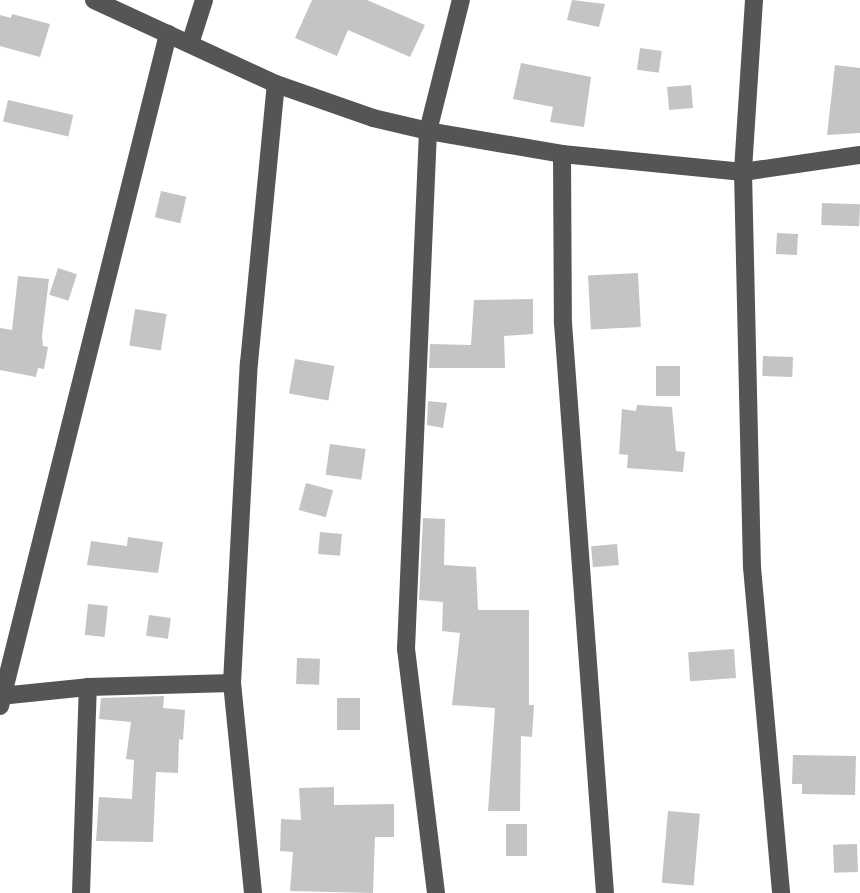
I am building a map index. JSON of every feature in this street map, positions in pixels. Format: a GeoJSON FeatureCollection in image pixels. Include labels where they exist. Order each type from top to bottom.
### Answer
{"type":"FeatureCollection","features":[{"type":"Feature","properties":{"kind":"street"},"geometry":{"type":"LineString","coordinates":[[94,0],[276,84],[373,118],[428,131],[562,154],[743,172],[860,155]]}},
{"type":"Feature","properties":{"kind":"street"},"geometry":{"type":"LineString","coordinates":[[190,44],[204,0]]}},
{"type":"Feature","properties":{"kind":"street"},"geometry":{"type":"LineString","coordinates":[[436,893],[406,649],[428,131],[461,0]]}},
{"type":"Feature","properties":{"kind":"street"},"geometry":{"type":"LineString","coordinates":[[754,0],[743,172],[752,566],[781,893]]}},
{"type":"Feature","properties":{"kind":"street"},"geometry":{"type":"LineString","coordinates":[[168,34],[1,699],[88,687],[232,683]]}},
{"type":"Feature","properties":{"kind":"street"},"geometry":{"type":"LineString","coordinates":[[253,893],[232,683],[249,363],[276,84]]}},
{"type":"Feature","properties":{"kind":"street"},"geometry":{"type":"LineString","coordinates":[[562,154],[563,323],[605,893]]}},
{"type":"Feature","properties":{"kind":"street"},"geometry":{"type":"LineString","coordinates":[[81,893],[88,687]]}},
{"type":"Feature","properties":{"kind":"building"},"geometry":{"type":"Polygon","coordinates":[[[312,0],[367,0],[425,25],[410,57],[348,30],[337,56],[295,38],[312,0]]]}},
{"type":"Feature","properties":{"kind":"building"},"geometry":{"type":"Polygon","coordinates":[[[572,0],[605,4],[599,27],[567,20],[572,0]]]}},
{"type":"Feature","properties":{"kind":"building"},"geometry":{"type":"Polygon","coordinates":[[[12,14],[50,24],[40,57],[0,46],[0,15],[11,18],[12,14]]]}},
{"type":"Feature","properties":{"kind":"building"},"geometry":{"type":"Polygon","coordinates":[[[640,48],[662,51],[659,73],[637,70],[640,48]]]}},
{"type":"Feature","properties":{"kind":"building"},"geometry":{"type":"Polygon","coordinates":[[[521,63],[591,77],[584,127],[550,122],[553,107],[513,99],[521,63]]]}},
{"type":"Feature","properties":{"kind":"building"},"geometry":{"type":"Polygon","coordinates":[[[835,65],[860,68],[860,133],[827,135],[835,65]]]}},
{"type":"Feature","properties":{"kind":"building"},"geometry":{"type":"Polygon","coordinates":[[[691,85],[693,108],[669,110],[667,87],[691,85]]]}},
{"type":"Feature","properties":{"kind":"building"},"geometry":{"type":"Polygon","coordinates":[[[8,100],[73,115],[68,137],[3,121],[8,100]]]}},
{"type":"Feature","properties":{"kind":"building"},"geometry":{"type":"Polygon","coordinates":[[[161,191],[186,197],[180,223],[155,217],[161,191]]]}},
{"type":"Feature","properties":{"kind":"building"},"geometry":{"type":"Polygon","coordinates":[[[822,203],[860,204],[859,226],[821,225],[822,203]]]}},
{"type":"Feature","properties":{"kind":"building"},"geometry":{"type":"Polygon","coordinates":[[[777,233],[798,234],[797,255],[776,254],[777,233]]]}},
{"type":"Feature","properties":{"kind":"building"},"geometry":{"type":"Polygon","coordinates":[[[58,268],[77,274],[68,301],[49,295],[58,268]]]}},
{"type":"Feature","properties":{"kind":"building"},"geometry":{"type":"Polygon","coordinates":[[[638,273],[641,327],[591,330],[588,276],[638,273]]]}},
{"type":"Feature","properties":{"kind":"building"},"geometry":{"type":"Polygon","coordinates":[[[18,276],[49,279],[42,336],[43,346],[48,347],[44,369],[38,368],[36,377],[0,370],[0,328],[12,330],[18,276]]]}},
{"type":"Feature","properties":{"kind":"building"},"geometry":{"type":"Polygon","coordinates":[[[533,299],[533,334],[504,336],[505,368],[429,368],[430,344],[471,345],[474,300],[533,299]]]}},
{"type":"Feature","properties":{"kind":"building"},"geometry":{"type":"Polygon","coordinates":[[[135,309],[167,314],[161,351],[129,346],[135,309]]]}},
{"type":"Feature","properties":{"kind":"building"},"geometry":{"type":"Polygon","coordinates":[[[763,356],[793,357],[792,377],[762,376],[763,356]]]}},
{"type":"Feature","properties":{"kind":"building"},"geometry":{"type":"Polygon","coordinates":[[[295,359],[334,366],[328,400],[289,393],[295,359]]]}},
{"type":"Feature","properties":{"kind":"building"},"geometry":{"type":"Polygon","coordinates":[[[656,366],[680,366],[680,396],[656,396],[656,366]]]}},
{"type":"Feature","properties":{"kind":"building"},"geometry":{"type":"Polygon","coordinates":[[[428,401],[447,403],[443,428],[427,425],[428,401]]]}},
{"type":"Feature","properties":{"kind":"building"},"geometry":{"type":"Polygon","coordinates":[[[637,405],[672,407],[676,451],[685,452],[683,472],[627,468],[628,455],[619,454],[622,409],[636,411],[637,405]]]}},
{"type":"Feature","properties":{"kind":"building"},"geometry":{"type":"Polygon","coordinates":[[[330,444],[366,449],[361,480],[326,475],[330,444]]]}},
{"type":"Feature","properties":{"kind":"building"},"geometry":{"type":"Polygon","coordinates":[[[306,483],[333,490],[326,517],[299,510],[306,483]]]}},
{"type":"Feature","properties":{"kind":"building"},"geometry":{"type":"Polygon","coordinates":[[[423,518],[445,519],[444,565],[476,567],[478,610],[529,610],[529,705],[534,705],[532,737],[521,736],[520,811],[488,811],[495,708],[452,705],[460,633],[442,631],[443,602],[419,600],[423,518]]]}},
{"type":"Feature","properties":{"kind":"building"},"geometry":{"type":"Polygon","coordinates":[[[320,532],[342,534],[340,556],[318,554],[320,532]]]}},
{"type":"Feature","properties":{"kind":"building"},"geometry":{"type":"Polygon","coordinates":[[[128,537],[163,542],[158,573],[87,565],[91,541],[127,546],[128,537]]]}},
{"type":"Feature","properties":{"kind":"building"},"geometry":{"type":"Polygon","coordinates":[[[617,544],[619,565],[593,567],[591,546],[617,544]]]}},
{"type":"Feature","properties":{"kind":"building"},"geometry":{"type":"Polygon","coordinates":[[[88,604],[108,606],[105,637],[85,635],[88,604]]]}},
{"type":"Feature","properties":{"kind":"building"},"geometry":{"type":"Polygon","coordinates":[[[149,615],[171,618],[168,639],[146,636],[149,615]]]}},
{"type":"Feature","properties":{"kind":"building"},"geometry":{"type":"Polygon","coordinates":[[[734,649],[736,678],[690,681],[688,652],[734,649]]]}},
{"type":"Feature","properties":{"kind":"building"},"geometry":{"type":"Polygon","coordinates":[[[297,658],[320,659],[319,685],[296,684],[297,658]]]}},
{"type":"Feature","properties":{"kind":"building"},"geometry":{"type":"Polygon","coordinates":[[[164,696],[163,708],[185,710],[183,740],[179,739],[178,773],[156,772],[153,842],[96,841],[99,797],[132,799],[134,760],[126,759],[131,722],[99,719],[101,698],[164,696]]]}},
{"type":"Feature","properties":{"kind":"building"},"geometry":{"type":"Polygon","coordinates":[[[337,698],[360,698],[360,730],[337,730],[337,698]]]}},
{"type":"Feature","properties":{"kind":"building"},"geometry":{"type":"Polygon","coordinates":[[[793,755],[856,756],[855,795],[802,794],[802,784],[792,784],[793,755]]]}},
{"type":"Feature","properties":{"kind":"building"},"geometry":{"type":"Polygon","coordinates":[[[334,787],[334,805],[394,804],[394,837],[375,837],[373,893],[290,891],[293,852],[280,851],[281,819],[301,820],[299,788],[334,787]]]}},
{"type":"Feature","properties":{"kind":"building"},"geometry":{"type":"Polygon","coordinates":[[[668,811],[700,814],[694,886],[662,883],[668,811]]]}},
{"type":"Feature","properties":{"kind":"building"},"geometry":{"type":"Polygon","coordinates":[[[506,824],[527,824],[527,856],[506,856],[506,824]]]}},
{"type":"Feature","properties":{"kind":"building"},"geometry":{"type":"Polygon","coordinates":[[[857,844],[858,872],[834,873],[833,845],[857,844]]]}}]}
